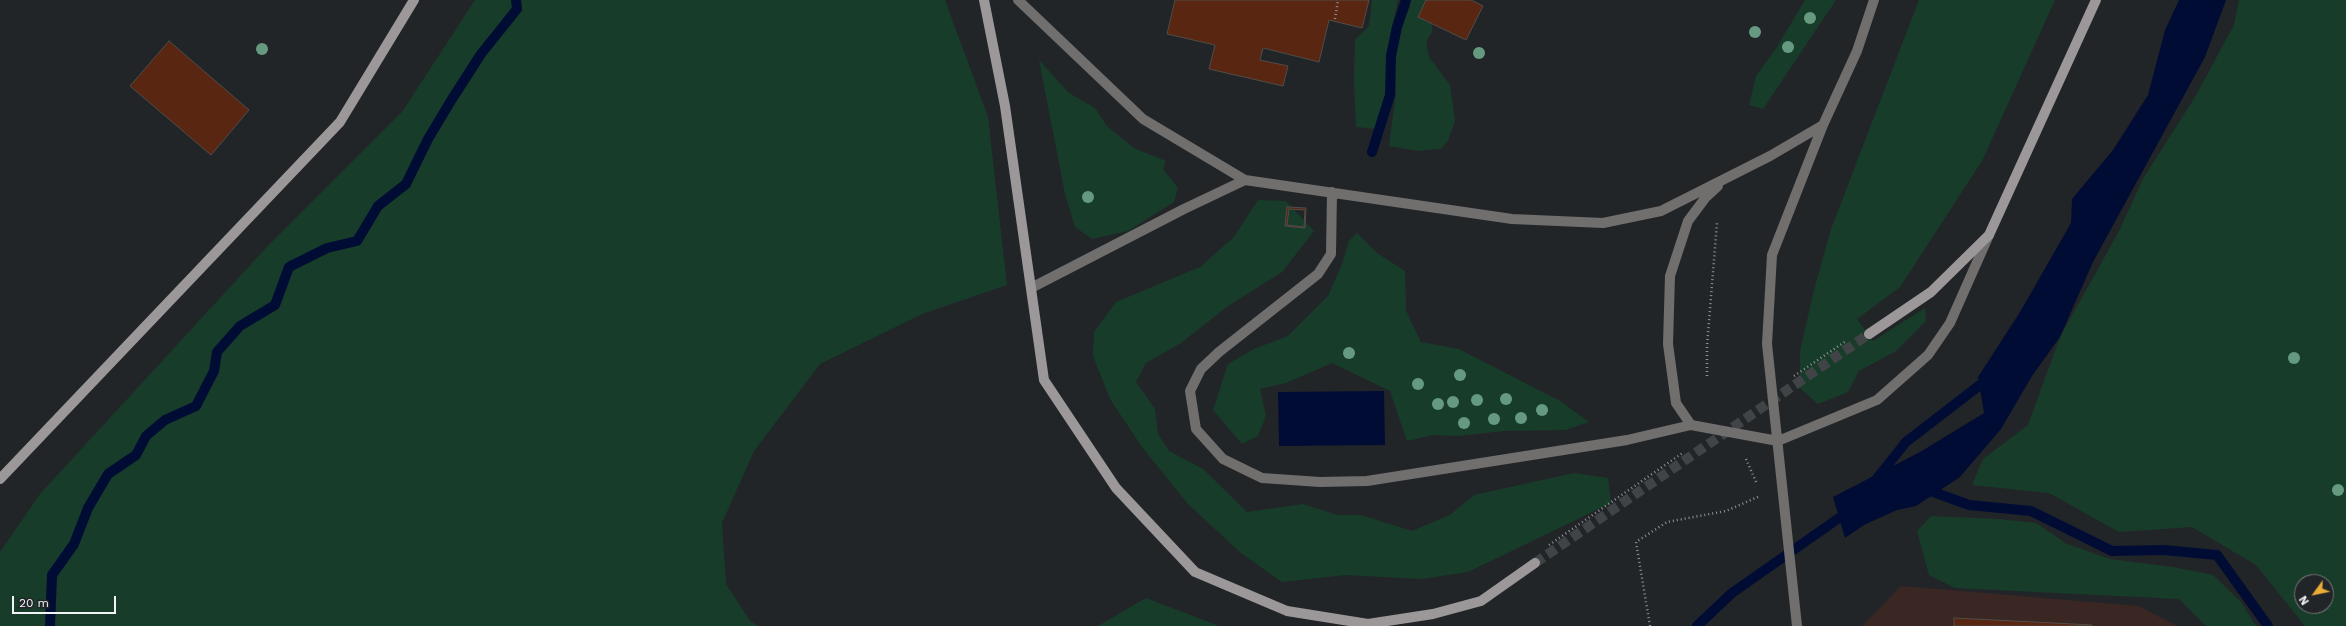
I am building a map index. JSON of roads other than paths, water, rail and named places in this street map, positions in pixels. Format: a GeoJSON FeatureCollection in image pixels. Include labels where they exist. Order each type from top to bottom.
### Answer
{"type":"FeatureCollection","features":[{"type":"Feature","properties":{"kind":"street"},"geometry":{"type":"LineString","coordinates":[[0,479],[340,122],[414,0]]}},
{"type":"Feature","properties":{"kind":"street"},"geometry":{"type":"LineString","coordinates":[[984,0],[1005,106],[1044,380],[1116,488],[1195,572],[1287,611],[1368,624],[1433,614],[1481,601],[1535,563]]}},
{"type":"Feature","properties":{"kind":"street"},"geometry":{"type":"LineString","coordinates":[[1018,0],[1143,120],[1245,180],[1512,219],[1603,223],[1661,212],[1770,156],[1823,125]]}},
{"type":"Feature","properties":{"kind":"street"},"geometry":{"type":"LineString","coordinates":[[1797,626],[1767,344],[1772,255],[1823,125],[1857,51],[1874,0]]}},
{"type":"Feature","properties":{"kind":"street"},"geometry":{"type":"LineString","coordinates":[[1332,192],[1331,254],[1318,274],[1218,352],[1202,370],[1190,391],[1196,429],[1223,459],[1262,478],[1320,482],[1367,481],[1627,440],[1691,425],[1778,441],[1877,400],[1928,355],[1950,323],[2096,0]]}},
{"type":"Feature","properties":{"kind":"street"},"geometry":{"type":"LineString","coordinates":[[1691,425],[1676,403],[1668,344],[1670,276],[1688,221],[1706,197],[1730,176]]}},
{"type":"Feature","properties":{"kind":"street"},"geometry":{"type":"LineString","coordinates":[[1031,288],[1184,209],[1245,180]]}},
{"type":"Feature","properties":{"kind":"street"},"geometry":{"type":"LineString","coordinates":[[1869,334],[1931,292],[1989,235]]}},
{"type":"Feature","properties":{"kind":"water"},"geometry":{"type":"Polygon","coordinates":[[[2179,0],[2226,0],[2205,57],[2093,262],[2060,337],[2032,376],[2001,429],[1960,477],[1916,506],[1897,510],[1864,525],[1845,538],[1833,497],[1920,452],[1984,413],[1978,377],[2020,312],[2071,223],[2072,199],[2113,150],[2148,95],[2165,30],[2179,0]]]}},
{"type":"Feature","properties":{"kind":"water"},"geometry":{"type":"Polygon","coordinates":[[[1384,391],[1385,445],[1279,446],[1278,392],[1384,391]]]}},
{"type":"Feature","properties":{"kind":"waterway"},"geometry":{"type":"LineString","coordinates":[[50,626],[52,575],[74,544],[88,508],[108,474],[136,455],[146,436],[165,420],[196,406],[214,371],[217,352],[240,326],[275,305],[289,267],[327,248],[357,241],[378,206],[406,184],[428,139],[452,99],[481,54],[517,9],[516,0]]}},
{"type":"Feature","properties":{"kind":"waterway"},"geometry":{"type":"LineString","coordinates":[[1372,152],[1390,95],[1391,56],[1397,27],[1406,0]]}},
{"type":"Feature","properties":{"kind":"waterway"},"geometry":{"type":"LineString","coordinates":[[1874,482],[1906,442],[1989,378]]}},
{"type":"Feature","properties":{"kind":"waterway"},"geometry":{"type":"LineString","coordinates":[[1925,489],[1969,505],[2031,511],[2112,551],[2164,550],[2217,555],[2268,626]]}},
{"type":"Feature","properties":{"kind":"waterway"},"geometry":{"type":"LineString","coordinates":[[1697,626],[1732,593],[1849,511]]}},
{"type":"Feature","properties":{"kind":"tunnel"},"geometry":{"type":"LineString","coordinates":[[1535,563],[1869,334]]}}]}
